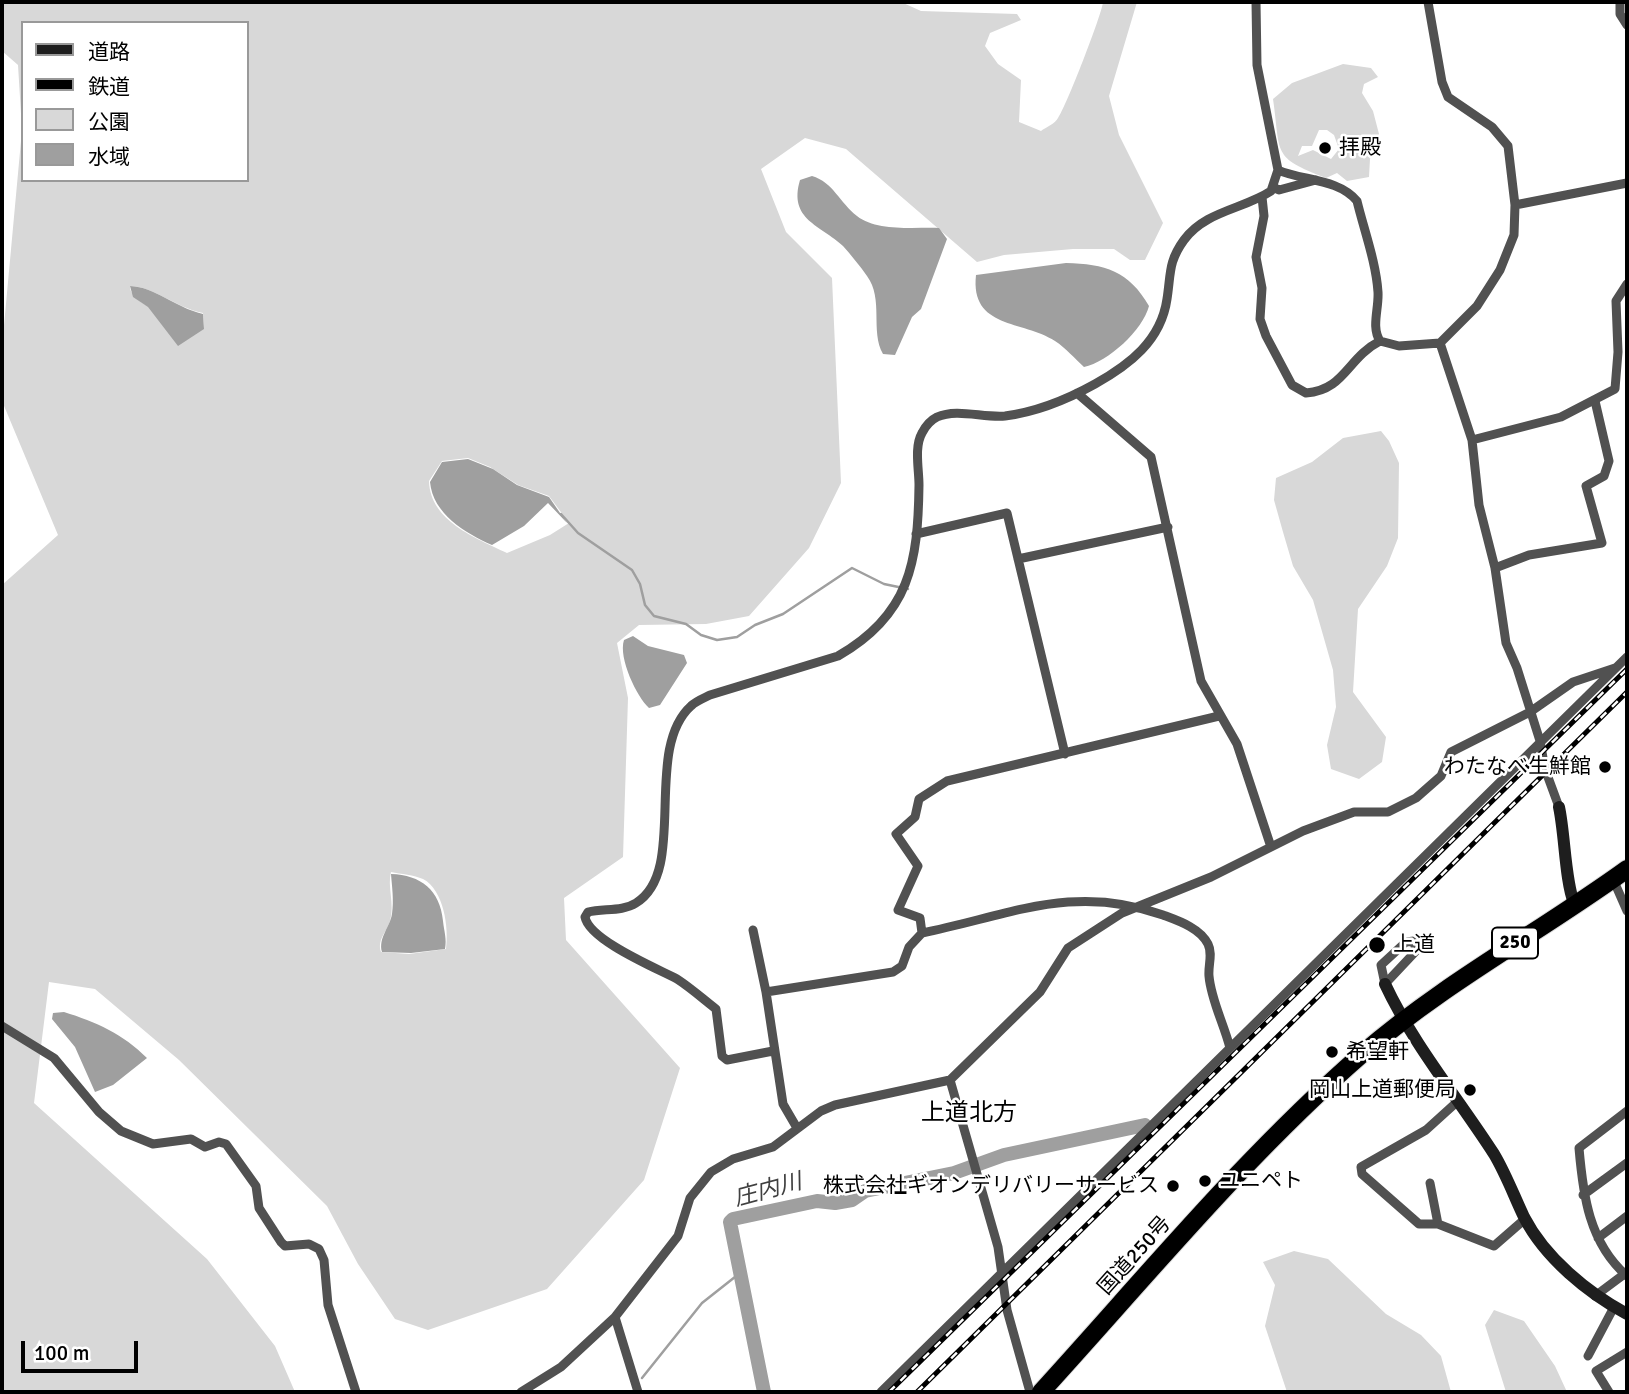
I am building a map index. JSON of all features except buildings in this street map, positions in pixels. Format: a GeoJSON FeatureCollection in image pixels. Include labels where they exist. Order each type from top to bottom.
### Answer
{"type":"FeatureCollection","features":[{"type":"Feature","properties":{"kind":"highway","name":"国道250号"},"geometry":{"type":"LineString","coordinates":[[1041,1392],[1278,1132],[1363,1054],[1451,985],[1620,874]]}},
{"type":"Feature","properties":{"kind":"street"},"geometry":{"type":"LineString","coordinates":[[773,1051],[727,1060],[722,1056],[716,1009],[677,979],[601,936],[588,926],[584,916],[588,912],[633,905],[645,897],[658,875],[663,854],[664,805],[674,738],[691,706],[710,695],[820,663],[855,646],[890,613],[903,594],[913,561],[918,448],[921,435],[930,423],[953,413],[1006,416],[1046,406],[1077,393],[1116,371],[1154,337],[1167,299],[1167,276],[1174,256],[1186,237],[1207,220],[1246,201],[1262,197],[1273,187],[1278,170],[1257,65],[1256,2]]}},
{"type":"Feature","properties":{"kind":"street"},"geometry":{"type":"LineString","coordinates":[[1429,2],[1442,82],[1448,97],[1492,127],[1508,146],[1515,205],[1514,235],[1500,270],[1478,306],[1442,338],[1440,343],[1472,440],[1479,505],[1495,568],[1506,643],[1540,741],[1544,765],[1559,807],[1568,861],[1569,889],[1574,903]]}},
{"type":"Feature","properties":{"kind":"street"},"geometry":{"type":"LineString","coordinates":[[1620,2],[1620,14],[1627,25]]}},
{"type":"Feature","properties":{"kind":"street"},"geometry":{"type":"LineString","coordinates":[[1278,170],[1316,180],[1351,194],[1357,201],[1377,280],[1379,306],[1376,326],[1380,341]]}},
{"type":"Feature","properties":{"kind":"street"},"geometry":{"type":"LineString","coordinates":[[1273,187],[1279,190],[1316,180]]}},
{"type":"Feature","properties":{"kind":"street"},"geometry":{"type":"LineString","coordinates":[[1515,205],[1627,183]]}},
{"type":"Feature","properties":{"kind":"street"},"geometry":{"type":"LineString","coordinates":[[1262,197],[1264,216],[1256,257],[1262,288],[1260,319],[1292,385],[1306,393],[1329,388],[1341,379],[1350,362],[1380,341],[1399,346],[1440,343]]}},
{"type":"Feature","properties":{"kind":"street"},"geometry":{"type":"LineString","coordinates":[[1472,440],[1561,417],[1615,389],[1618,352],[1616,301],[1627,284]]}},
{"type":"Feature","properties":{"kind":"street"},"geometry":{"type":"LineString","coordinates":[[1077,393],[1151,457],[1201,681],[1237,744],[1271,847]]}},
{"type":"Feature","properties":{"kind":"street"},"geometry":{"type":"LineString","coordinates":[[1495,568],[1529,555],[1602,543],[1586,490],[1589,483],[1604,475],[1609,461],[1595,401]]}},
{"type":"Feature","properties":{"kind":"street"},"geometry":{"type":"LineString","coordinates":[[916,534],[1007,513],[1065,754]]}},
{"type":"Feature","properties":{"kind":"street"},"geometry":{"type":"LineString","coordinates":[[1018,559],[1168,527]]}},
{"type":"Feature","properties":{"kind":"street"},"geometry":{"type":"LineString","coordinates":[[881,1392],[1627,657]]}},
{"type":"Feature","properties":{"kind":"street"},"geometry":{"type":"LineString","coordinates":[[521,1392],[561,1367],[615,1317],[678,1236],[690,1198],[711,1172],[733,1159],[773,1147],[797,1128],[835,1105],[950,1080],[1040,992],[1068,948],[1122,914],[1354,812],[1388,812],[1416,798],[1441,776],[1451,752],[1530,712],[1573,682],[1615,668]]}},
{"type":"Feature","properties":{"kind":"street"},"geometry":{"type":"LineString","coordinates":[[922,933],[920,918],[898,910],[918,866],[895,834],[915,817],[919,799],[947,781],[1219,716]]}},
{"type":"Feature","properties":{"kind":"street"},"geometry":{"type":"LineString","coordinates":[[1620,874],[1627,911]]}},
{"type":"Feature","properties":{"kind":"street"},"geometry":{"type":"LineString","coordinates":[[766,992],[893,972],[902,966],[908,957],[908,947],[922,933],[1056,901],[1107,900],[1139,906],[1182,922],[1199,933],[1208,944],[1213,993],[1230,1048]]}},
{"type":"Feature","properties":{"kind":"street"},"geometry":{"type":"LineString","coordinates":[[753,930],[766,992],[783,1104],[797,1128]]}},
{"type":"Feature","properties":{"kind":"street"},"geometry":{"type":"LineString","coordinates":[[1385,984],[1416,951],[1414,941],[1406,942],[1381,965],[1385,984],[1405,1020],[1495,1156],[1525,1219],[1570,1274],[1595,1296],[1627,1314]]}},
{"type":"Feature","properties":{"kind":"street"},"geometry":{"type":"LineString","coordinates":[[2,1026],[54,1058],[99,1112],[121,1131],[153,1144],[191,1139],[205,1147],[219,1142],[226,1144],[256,1186],[258,1208],[281,1242],[285,1246],[309,1244],[319,1249],[324,1261],[328,1305],[356,1392]]}},
{"type":"Feature","properties":{"kind":"street"},"geometry":{"type":"LineString","coordinates":[[950,1080],[998,1247],[1000,1273],[1030,1392]]}},
{"type":"Feature","properties":{"kind":"street"},"geometry":{"type":"LineString","coordinates":[[1458,1101],[1426,1130],[1361,1167],[1362,1174],[1414,1221],[1424,1225],[1438,1224],[1494,1246],[1525,1219]]}},
{"type":"Feature","properties":{"kind":"street"},"geometry":{"type":"LineString","coordinates":[[1595,1296],[1626,1274],[1598,1238],[1587,1214],[1579,1148],[1627,1111]]}},
{"type":"Feature","properties":{"kind":"street"},"geometry":{"type":"LineString","coordinates":[[1583,1195],[1627,1163]]}},
{"type":"Feature","properties":{"kind":"street"},"geometry":{"type":"LineString","coordinates":[[1430,1183],[1438,1224]]}},
{"type":"Feature","properties":{"kind":"street"},"geometry":{"type":"LineString","coordinates":[[1598,1238],[1627,1216]]}},
{"type":"Feature","properties":{"kind":"street"},"geometry":{"type":"LineString","coordinates":[[1588,1356],[1614,1307]]}},
{"type":"Feature","properties":{"kind":"street"},"geometry":{"type":"LineString","coordinates":[[615,1317],[638,1392]]}},
{"type":"Feature","properties":{"kind":"street"},"geometry":{"type":"LineString","coordinates":[[1609,1392],[1596,1371],[1627,1352]]}},
{"type":"Feature","properties":{"kind":"green space"},"geometry":{"type":"Polygon","coordinates":[[[2,2],[901,2],[921,11],[1017,14],[1021,20],[990,33],[985,46],[998,64],[1021,80],[1019,122],[1041,131],[1055,122],[1062,110],[1103,2],[1137,2],[1109,96],[1119,135],[1163,223],[1145,260],[1130,260],[1114,249],[1073,249],[1004,255],[977,262],[846,149],[805,138],[761,169],[786,232],[832,278],[841,483],[809,548],[749,616],[706,624],[639,625],[617,643],[628,698],[623,857],[564,898],[566,940],[680,1068],[644,1180],[547,1289],[428,1330],[395,1319],[358,1264],[327,1206],[179,1060],[95,989],[49,982],[34,1103],[207,1259],[275,1346],[295,1392],[2,1392],[2,585],[58,535],[2,401],[2,347],[21,141],[21,182],[248,182],[248,21],[21,21],[21,114],[18,65],[2,51],[2,2]],[[130,286],[132,293],[148,306],[204,328],[203,313],[156,293],[130,286]],[[468,458],[442,461],[429,481],[431,495],[437,507],[469,534],[507,553],[550,535],[569,523],[549,496],[518,485],[490,467],[468,458]],[[391,872],[392,908],[381,940],[381,952],[409,954],[446,949],[444,910],[436,892],[423,879],[391,872]]]}},
{"type":"Feature","properties":{"kind":"green space"},"geometry":{"type":"Polygon","coordinates":[[[1343,64],[1371,68],[1378,77],[1364,84],[1362,93],[1373,111],[1379,134],[1370,159],[1369,177],[1347,181],[1337,173],[1326,178],[1296,165],[1287,158],[1279,143],[1273,99],[1292,83],[1343,64]],[[1319,130],[1312,146],[1302,146],[1298,156],[1313,150],[1331,159],[1339,149],[1334,135],[1327,130],[1319,130]]]}},
{"type":"Feature","properties":{"kind":"green space"},"geometry":{"type":"Polygon","coordinates":[[[1381,431],[1399,463],[1398,538],[1387,566],[1358,609],[1353,692],[1386,737],[1382,762],[1359,779],[1331,769],[1327,745],[1336,707],[1333,670],[1313,600],[1293,566],[1274,500],[1276,478],[1312,462],[1343,438],[1381,431]]]}},
{"type":"Feature","properties":{"kind":"green space"},"geometry":{"type":"Polygon","coordinates":[[[1294,1251],[1328,1259],[1386,1314],[1421,1335],[1441,1356],[1451,1392],[1287,1392],[1265,1326],[1275,1285],[1263,1262],[1294,1251]]]}},
{"type":"Feature","properties":{"kind":"green space"},"geometry":{"type":"Polygon","coordinates":[[[1494,1310],[1524,1321],[1555,1366],[1567,1392],[1506,1392],[1485,1325],[1494,1310]]]}},
{"type":"Feature","properties":{"kind":"water"},"geometry":{"type":"Polygon","coordinates":[[[812,176],[826,183],[851,211],[865,221],[885,227],[939,228],[947,239],[921,309],[912,317],[895,355],[883,354],[879,345],[875,295],[867,276],[843,246],[803,213],[798,193],[800,180],[812,176]]]}},
{"type":"Feature","properties":{"kind":"water"},"geometry":{"type":"Polygon","coordinates":[[[1066,263],[1093,265],[1115,272],[1133,285],[1149,306],[1140,325],[1123,344],[1103,359],[1084,367],[1055,341],[990,314],[981,305],[976,292],[976,275],[1066,263]]]}},
{"type":"Feature","properties":{"kind":"water"},"geometry":{"type":"Polygon","coordinates":[[[130,286],[148,290],[203,314],[204,329],[178,346],[148,307],[133,297],[130,286]]]}},
{"type":"Feature","properties":{"kind":"water"},"geometry":{"type":"Polygon","coordinates":[[[468,459],[493,469],[517,485],[549,497],[567,523],[548,503],[524,526],[492,545],[471,535],[452,521],[437,504],[430,482],[442,462],[468,459]]]}},
{"type":"Feature","properties":{"kind":"water"},"geometry":{"type":"Polygon","coordinates":[[[633,636],[648,646],[684,655],[687,663],[660,705],[649,708],[639,695],[626,667],[624,640],[633,636]]]}},
{"type":"Feature","properties":{"kind":"water"},"geometry":{"type":"Polygon","coordinates":[[[391,874],[420,881],[433,893],[441,910],[446,938],[445,949],[411,953],[382,952],[383,937],[392,914],[391,874]]]}},
{"type":"Feature","properties":{"kind":"water"},"geometry":{"type":"Polygon","coordinates":[[[64,1012],[108,1030],[147,1058],[113,1085],[95,1092],[75,1047],[52,1019],[53,1013],[64,1012]]]}},
{"type":"Feature","properties":{"kind":"waterway"},"geometry":{"type":"LineString","coordinates":[[561,514],[578,533],[632,570],[640,584],[645,605],[654,616],[686,624],[701,635],[717,640],[737,637],[755,625],[783,614],[852,568],[884,584],[908,589]]}},
{"type":"Feature","properties":{"kind":"waterway","name":"庄内川"},"geometry":{"type":"LineString","coordinates":[[764,1392],[730,1222],[733,1219],[817,1201],[835,1203],[852,1200],[865,1191],[954,1173],[1004,1155],[1145,1125]]}},
{"type":"Feature","properties":{"kind":"waterway"},"geometry":{"type":"LineString","coordinates":[[642,1378],[702,1303],[740,1273]]}},
{"type":"Feature","properties":{"kind":"railway"},"geometry":{"type":"LineString","coordinates":[[889,1392],[1627,669]]}},
{"type":"Feature","properties":{"kind":"railway"},"geometry":{"type":"LineString","coordinates":[[917,1392],[1627,692]]}},
{"type":"Feature","properties":{"kind":"place","name":"拝殿"},"geometry":{"type":"Point","coordinates":[1325,148]}},
{"type":"Feature","properties":{"kind":"place","name":"わたなべ生鮮館"},"geometry":{"type":"Point","coordinates":[1605,767]}},
{"type":"Feature","properties":{"kind":"place","name":"上道"},"geometry":{"type":"Point","coordinates":[1377,945]}},
{"type":"Feature","properties":{"kind":"place","name":"希望軒"},"geometry":{"type":"Point","coordinates":[1332,1052]}},
{"type":"Feature","properties":{"kind":"place","name":"岡山上道郵便局"},"geometry":{"type":"Point","coordinates":[1470,1090]}},
{"type":"Feature","properties":{"kind":"place","name":"ユニペト"},"geometry":{"type":"Point","coordinates":[1205,1181]}},
{"type":"Feature","properties":{"kind":"place","name":"株式会社ギオンデリバリーサービス"},"geometry":{"type":"Point","coordinates":[1173,1186]}},
{"type":"Feature","properties":{"kind":"district","name":"上道北方"},"geometry":{"type":"Point","coordinates":[969,1114]}}]}
